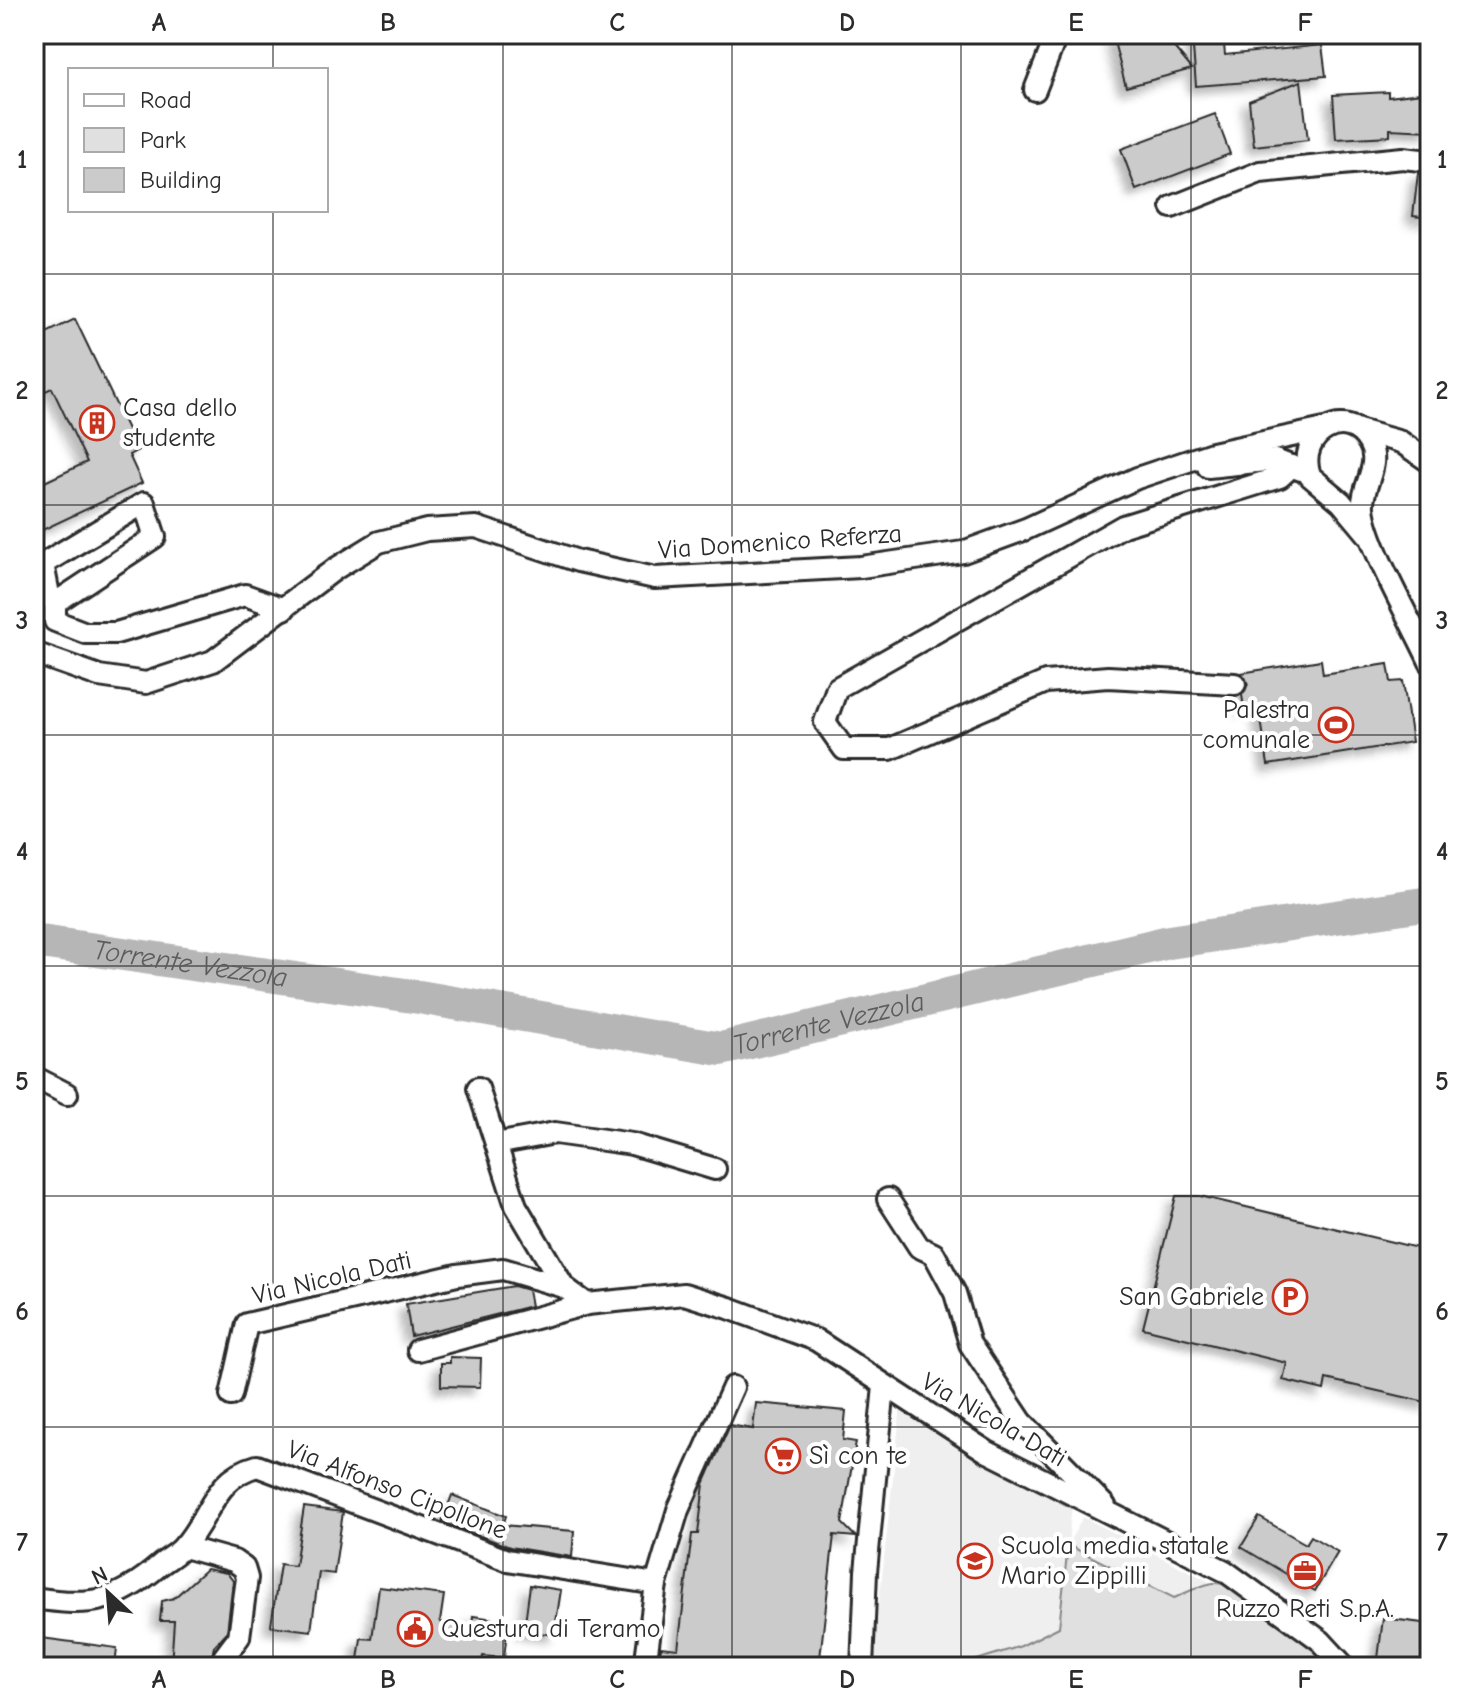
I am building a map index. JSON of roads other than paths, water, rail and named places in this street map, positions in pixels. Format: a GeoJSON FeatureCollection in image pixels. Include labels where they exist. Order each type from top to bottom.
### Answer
{"type":"FeatureCollection","features":[{"type":"Feature","properties":{"kind":"street"},"geometry":{"type":"LineString","coordinates":[[1035,90],[1057,34]]}},
{"type":"Feature","properties":{"kind":"street"},"geometry":{"type":"LineString","coordinates":[[1172,207],[1260,172],[1403,158],[1430,161]]}},
{"type":"Feature","properties":{"kind":"street"},"geometry":{"type":"LineString","coordinates":[[1301,471],[1309,445],[1325,429],[1346,426],[1401,442],[1426,459]]}},
{"type":"Feature","properties":{"kind":"street","name":"Via Domenico Referza"},"geometry":{"type":"LineString","coordinates":[[34,653],[99,676],[146,683],[213,661],[335,569],[379,542],[427,530],[476,527],[578,561],[655,578],[861,567],[963,552],[1026,529],[1137,478],[1212,453],[1325,429]]}},
{"type":"Feature","properties":{"kind":"street"},"geometry":{"type":"LineString","coordinates":[[1356,430],[1371,446],[1371,474],[1363,502],[1371,538]]}},
{"type":"Feature","properties":{"kind":"street"},"geometry":{"type":"LineString","coordinates":[[1327,492],[1350,493],[1371,474],[1402,455],[1426,459]]}},
{"type":"Feature","properties":{"kind":"street","name":"Via Domenico Referza"},"geometry":{"type":"LineString","coordinates":[[1137,478],[1243,461],[1275,460],[1301,471]]}},
{"type":"Feature","properties":{"kind":"street"},"geometry":{"type":"LineString","coordinates":[[1301,471],[1341,502],[1371,538],[1430,662]]}},
{"type":"Feature","properties":{"kind":"street"},"geometry":{"type":"LineString","coordinates":[[1235,684],[1108,677],[1046,682],[890,749],[844,749],[825,722],[837,688],[1123,526],[1301,471]]}},
{"type":"Feature","properties":{"kind":"street"},"geometry":{"type":"LineString","coordinates":[[34,617],[44,603],[48,590],[43,564],[144,503],[155,537],[44,603]]}},
{"type":"Feature","properties":{"kind":"street"},"geometry":{"type":"LineString","coordinates":[[44,603],[55,621],[86,633],[116,633],[245,595],[284,609]]}},
{"type":"Feature","properties":{"kind":"street"},"geometry":{"type":"LineString","coordinates":[[34,1077],[67,1094]]}},
{"type":"Feature","properties":{"kind":"street"},"geometry":{"type":"LineString","coordinates":[[478,1088],[516,1206],[564,1287]]}},
{"type":"Feature","properties":{"kind":"street"},"geometry":{"type":"LineString","coordinates":[[496,1144],[555,1133],[632,1144],[715,1169]]}},
{"type":"Feature","properties":{"kind":"street"},"geometry":{"type":"LineString","coordinates":[[888,1199],[919,1247],[934,1254],[955,1293],[970,1344],[1022,1422],[1117,1517]]}},
{"type":"Feature","properties":{"kind":"street","name":"Via Nicola Dati"},"geometry":{"type":"LineString","coordinates":[[231,1395],[247,1324],[457,1275],[503,1269],[564,1287],[587,1304]]}},
{"type":"Feature","properties":{"kind":"street","name":"Via Nicola Dati"},"geometry":{"type":"LineString","coordinates":[[418,1350],[587,1304],[684,1294],[816,1340],[986,1451],[1225,1571],[1321,1641],[1345,1667]]}},
{"type":"Feature","properties":{"kind":"street"},"geometry":{"type":"LineString","coordinates":[[862,1667],[866,1572],[884,1386]]}},
{"type":"Feature","properties":{"kind":"street"},"geometry":{"type":"LineString","coordinates":[[645,1667],[656,1584],[678,1510],[729,1404],[733,1387]]}},
{"type":"Feature","properties":{"kind":"street","name":"Via Alfonso Cipollone"},"geometry":{"type":"LineString","coordinates":[[184,1547],[217,1493],[239,1471],[257,1466],[466,1548],[507,1560],[656,1584]]}},
{"type":"Feature","properties":{"kind":"street"},"geometry":{"type":"LineString","coordinates":[[34,1598],[75,1605],[107,1600],[140,1583],[184,1547],[234,1561],[244,1568],[247,1578],[239,1637],[224,1657],[223,1667]]}},
{"type":"Feature","properties":{"kind":"waterway","name":"Torrente Vezzola"},"geometry":{"type":"LineString","coordinates":[[34,941],[419,997],[721,1049],[1169,942],[1430,903]]}},
{"type":"Feature","properties":{"kind":"place","name":"Casa dello studente"},"geometry":{"type":"Point","coordinates":[97,423]}},
{"type":"Feature","properties":{"kind":"place","name":"Palestra comunale"},"geometry":{"type":"Point","coordinates":[1336,725]}},
{"type":"Feature","properties":{"kind":"place","name":"San Gabriele"},"geometry":{"type":"Point","coordinates":[1290,1297]}},
{"type":"Feature","properties":{"kind":"place","name":"Sì con te"},"geometry":{"type":"Point","coordinates":[783,1456]}},
{"type":"Feature","properties":{"kind":"place","name":"Scuola media statale Mario Zippilli"},"geometry":{"type":"Point","coordinates":[975,1561]}},
{"type":"Feature","properties":{"kind":"place","name":"Ruzzo Reti S.p.A."},"geometry":{"type":"Point","coordinates":[1305,1571]}},
{"type":"Feature","properties":{"kind":"place","name":"Questura di Teramo"},"geometry":{"type":"Point","coordinates":[415,1629]}}]}
